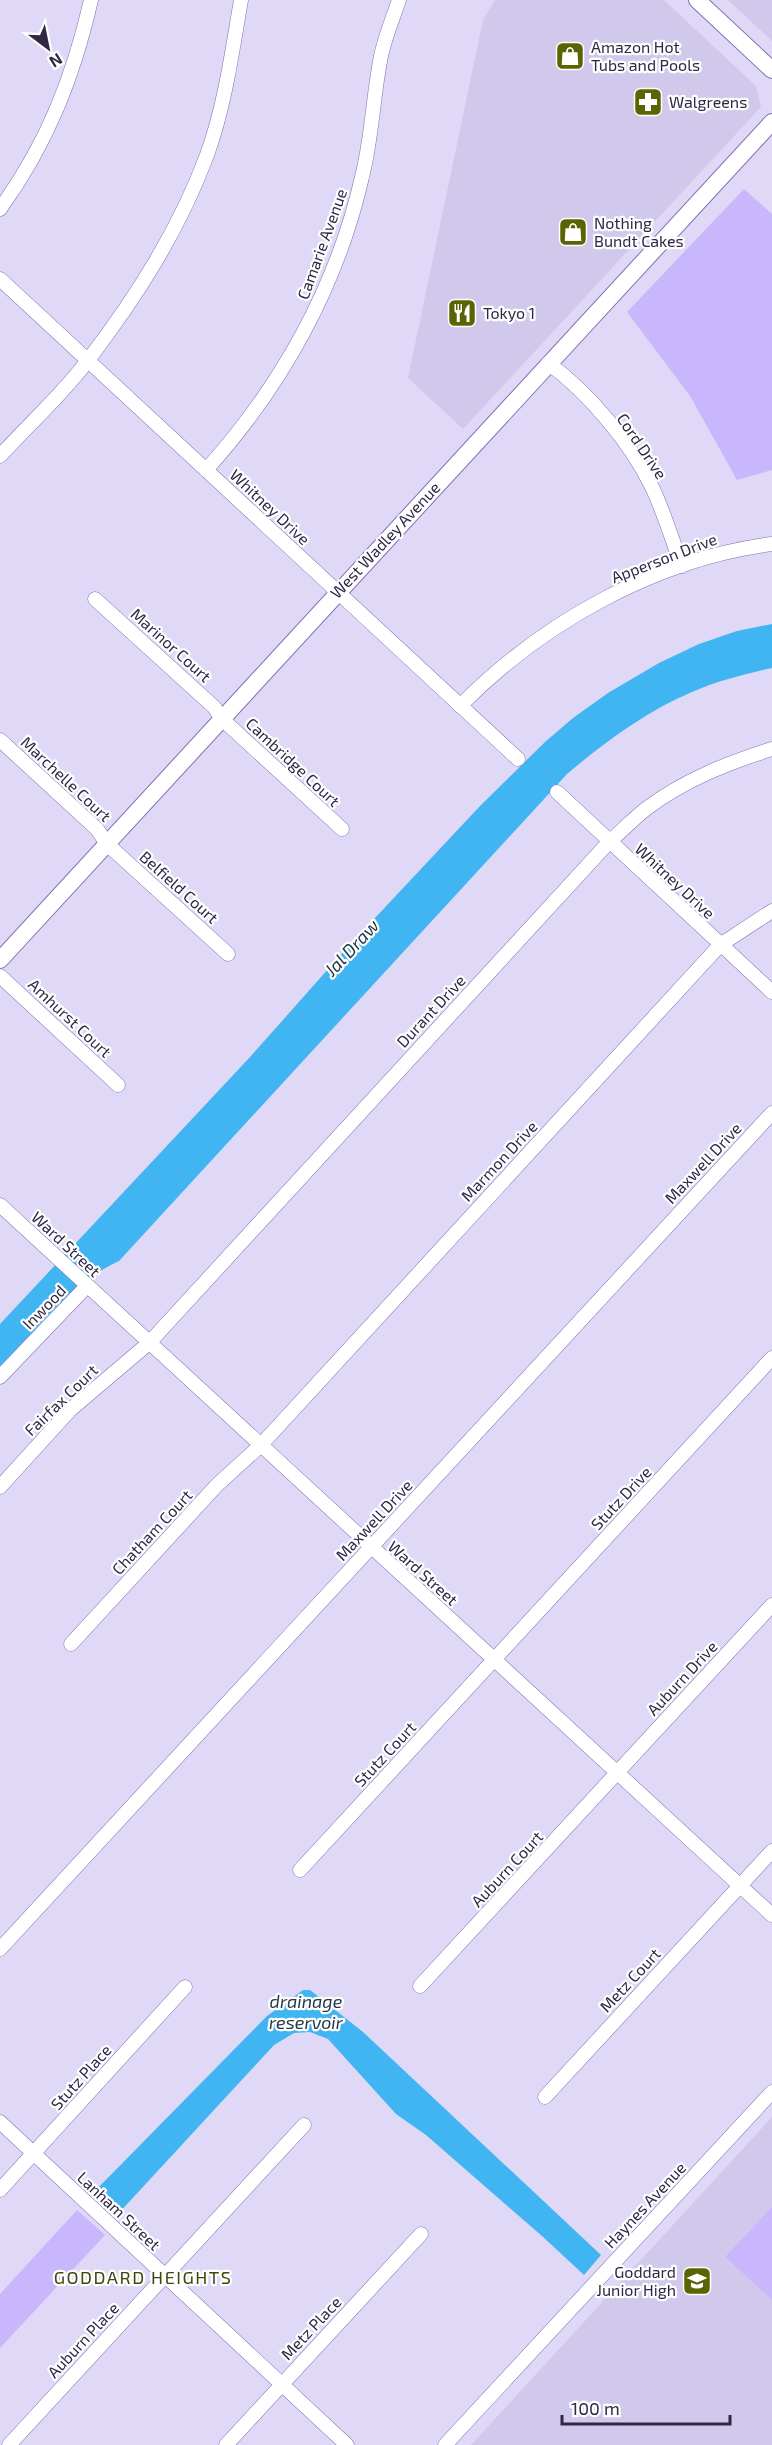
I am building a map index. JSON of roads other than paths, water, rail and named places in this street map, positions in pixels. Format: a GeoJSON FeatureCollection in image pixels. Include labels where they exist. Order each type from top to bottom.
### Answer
{"type":"FeatureCollection","features":[{"type":"Feature","properties":{"kind":"main road"},"geometry":{"type":"LineString","coordinates":[[697,0],[772,70]]}},
{"type":"Feature","properties":{"kind":"main road","name":"West Wadley Avenue"},"geometry":{"type":"LineString","coordinates":[[0,960],[772,122]]}},
{"type":"Feature","properties":{"kind":"street"},"geometry":{"type":"LineString","coordinates":[[0,209],[26,173],[63,96],[81,43],[91,0]]}},
{"type":"Feature","properties":{"kind":"street"},"geometry":{"type":"LineString","coordinates":[[0,456],[88,361],[151,272],[189,199],[207,154],[226,90],[241,0]]}},
{"type":"Feature","properties":{"kind":"street","name":"Camarie Avenue"},"geometry":{"type":"LineString","coordinates":[[206,470],[222,453],[288,363],[314,314],[340,252],[363,177],[381,54],[399,0]]}},
{"type":"Feature","properties":{"kind":"street","name":"Whitney Drive"},"geometry":{"type":"LineString","coordinates":[[0,279],[518,759]]}},
{"type":"Feature","properties":{"kind":"street","name":"Cord Drive"},"geometry":{"type":"LineString","coordinates":[[548,363],[576,385],[622,439],[651,486],[682,566]]}},
{"type":"Feature","properties":{"kind":"street","name":"Apperson Drive"},"geometry":{"type":"LineString","coordinates":[[460,706],[510,661],[566,620],[627,587],[682,566],[742,548],[772,544]]}},
{"type":"Feature","properties":{"kind":"street","name":"Marinor Court"},"geometry":{"type":"LineString","coordinates":[[95,599],[214,706],[222,719]]}},
{"type":"Feature","properties":{"kind":"street","name":"Cambridge Court"},"geometry":{"type":"LineString","coordinates":[[222,719],[342,829]]}},
{"type":"Feature","properties":{"kind":"street","name":"Marchelle Court"},"geometry":{"type":"LineString","coordinates":[[0,740],[97,829],[107,844]]}},
{"type":"Feature","properties":{"kind":"street","name":"Durant Drive"},"geometry":{"type":"LineString","coordinates":[[149,1343],[609,843],[647,809],[689,781],[736,760],[772,749]]}},
{"type":"Feature","properties":{"kind":"street","name":"Whitney Drive"},"geometry":{"type":"LineString","coordinates":[[558,792],[609,843],[772,992]]}},
{"type":"Feature","properties":{"kind":"street","name":"Belfield Court"},"geometry":{"type":"LineString","coordinates":[[107,844],[228,954]]}},
{"type":"Feature","properties":{"kind":"street","name":"Marmon Drive"},"geometry":{"type":"LineString","coordinates":[[260,1446],[720,945],[772,911]]}},
{"type":"Feature","properties":{"kind":"street","name":"Amhurst Court"},"geometry":{"type":"LineString","coordinates":[[0,976],[118,1085]]}},
{"type":"Feature","properties":{"kind":"street","name":"Maxwell Drive"},"geometry":{"type":"LineString","coordinates":[[0,1949],[772,1113]]}},
{"type":"Feature","properties":{"kind":"street","name":"Ward Street"},"geometry":{"type":"LineString","coordinates":[[0,1204],[260,1446],[772,1915]]}},
{"type":"Feature","properties":{"kind":"street","name":"Inwood"},"geometry":{"type":"LineString","coordinates":[[0,1377],[87,1286]]}},
{"type":"Feature","properties":{"kind":"street","name":"Fairfax Court"},"geometry":{"type":"LineString","coordinates":[[0,1486],[70,1410],[149,1343]]}},
{"type":"Feature","properties":{"kind":"street","name":"Stutz Drive"},"geometry":{"type":"LineString","coordinates":[[494,1660],[772,1358]]}},
{"type":"Feature","properties":{"kind":"street","name":"Chatham Court"},"geometry":{"type":"LineString","coordinates":[[71,1644],[217,1485],[260,1446]]}},
{"type":"Feature","properties":{"kind":"street","name":"Auburn Drive"},"geometry":{"type":"LineString","coordinates":[[617,1773],[772,1605]]}},
{"type":"Feature","properties":{"kind":"street","name":"Stutz Court"},"geometry":{"type":"LineString","coordinates":[[300,1870],[494,1660]]}},
{"type":"Feature","properties":{"kind":"street","name":"Auburn Court"},"geometry":{"type":"LineString","coordinates":[[420,1986],[617,1773]]}},
{"type":"Feature","properties":{"kind":"street","name":"Metz Court"},"geometry":{"type":"LineString","coordinates":[[545,2097],[772,1851]]}},
{"type":"Feature","properties":{"kind":"street","name":"Stutz Place"},"geometry":{"type":"LineString","coordinates":[[0,2190],[186,1987]]}},
{"type":"Feature","properties":{"kind":"street","name":"Haynes Avenue"},"geometry":{"type":"LineString","coordinates":[[445,2445],[772,2092]]}},
{"type":"Feature","properties":{"kind":"street","name":"Lanham Street"},"geometry":{"type":"LineString","coordinates":[[0,2122],[347,2445]]}},
{"type":"Feature","properties":{"kind":"street","name":"Auburn Place"},"geometry":{"type":"LineString","coordinates":[[9,2445],[304,2125]]}},
{"type":"Feature","properties":{"kind":"street","name":"Metz Place"},"geometry":{"type":"LineString","coordinates":[[226,2445],[421,2234]]}},
{"type":"Feature","properties":{"kind":"water","name":"Jal Draw"},"geometry":{"type":"Polygon","coordinates":[[[772,624],[772,668],[721,681],[675,700],[626,728],[567,774],[119,1261],[101,1270],[69,1295],[0,1369],[0,1324],[251,1056],[345,950],[480,806],[545,742],[608,693],[659,663],[699,644],[737,631],[772,624]]]}},
{"type":"Feature","properties":{"kind":"water","name":"drainage reservoir"},"geometry":{"type":"Polygon","coordinates":[[[303,1990],[310,1990],[363,2032],[601,2255],[584,2275],[426,2135],[396,2114],[328,2039],[310,2032],[294,2033],[274,2045],[117,2215],[93,2193],[267,2016],[303,1990]]]}},
{"type":"Feature","properties":{"kind":"place","name":"Amazon Hot Tubs and Pools"},"geometry":{"type":"Point","coordinates":[570,56]}},
{"type":"Feature","properties":{"kind":"place","name":"Walgreens"},"geometry":{"type":"Point","coordinates":[648,102]}},
{"type":"Feature","properties":{"kind":"place","name":"Nothing Bundt Cakes"},"geometry":{"type":"Point","coordinates":[573,232]}},
{"type":"Feature","properties":{"kind":"place","name":"Tokyo 1"},"geometry":{"type":"Point","coordinates":[462,313]}},
{"type":"Feature","properties":{"kind":"place","name":"Goddard Junior High"},"geometry":{"type":"Point","coordinates":[697,2281]}},
{"type":"Feature","properties":{"kind":"district","name":"GODDARD HEIGHTS"},"geometry":{"type":"Point","coordinates":[143,2278]}}]}
